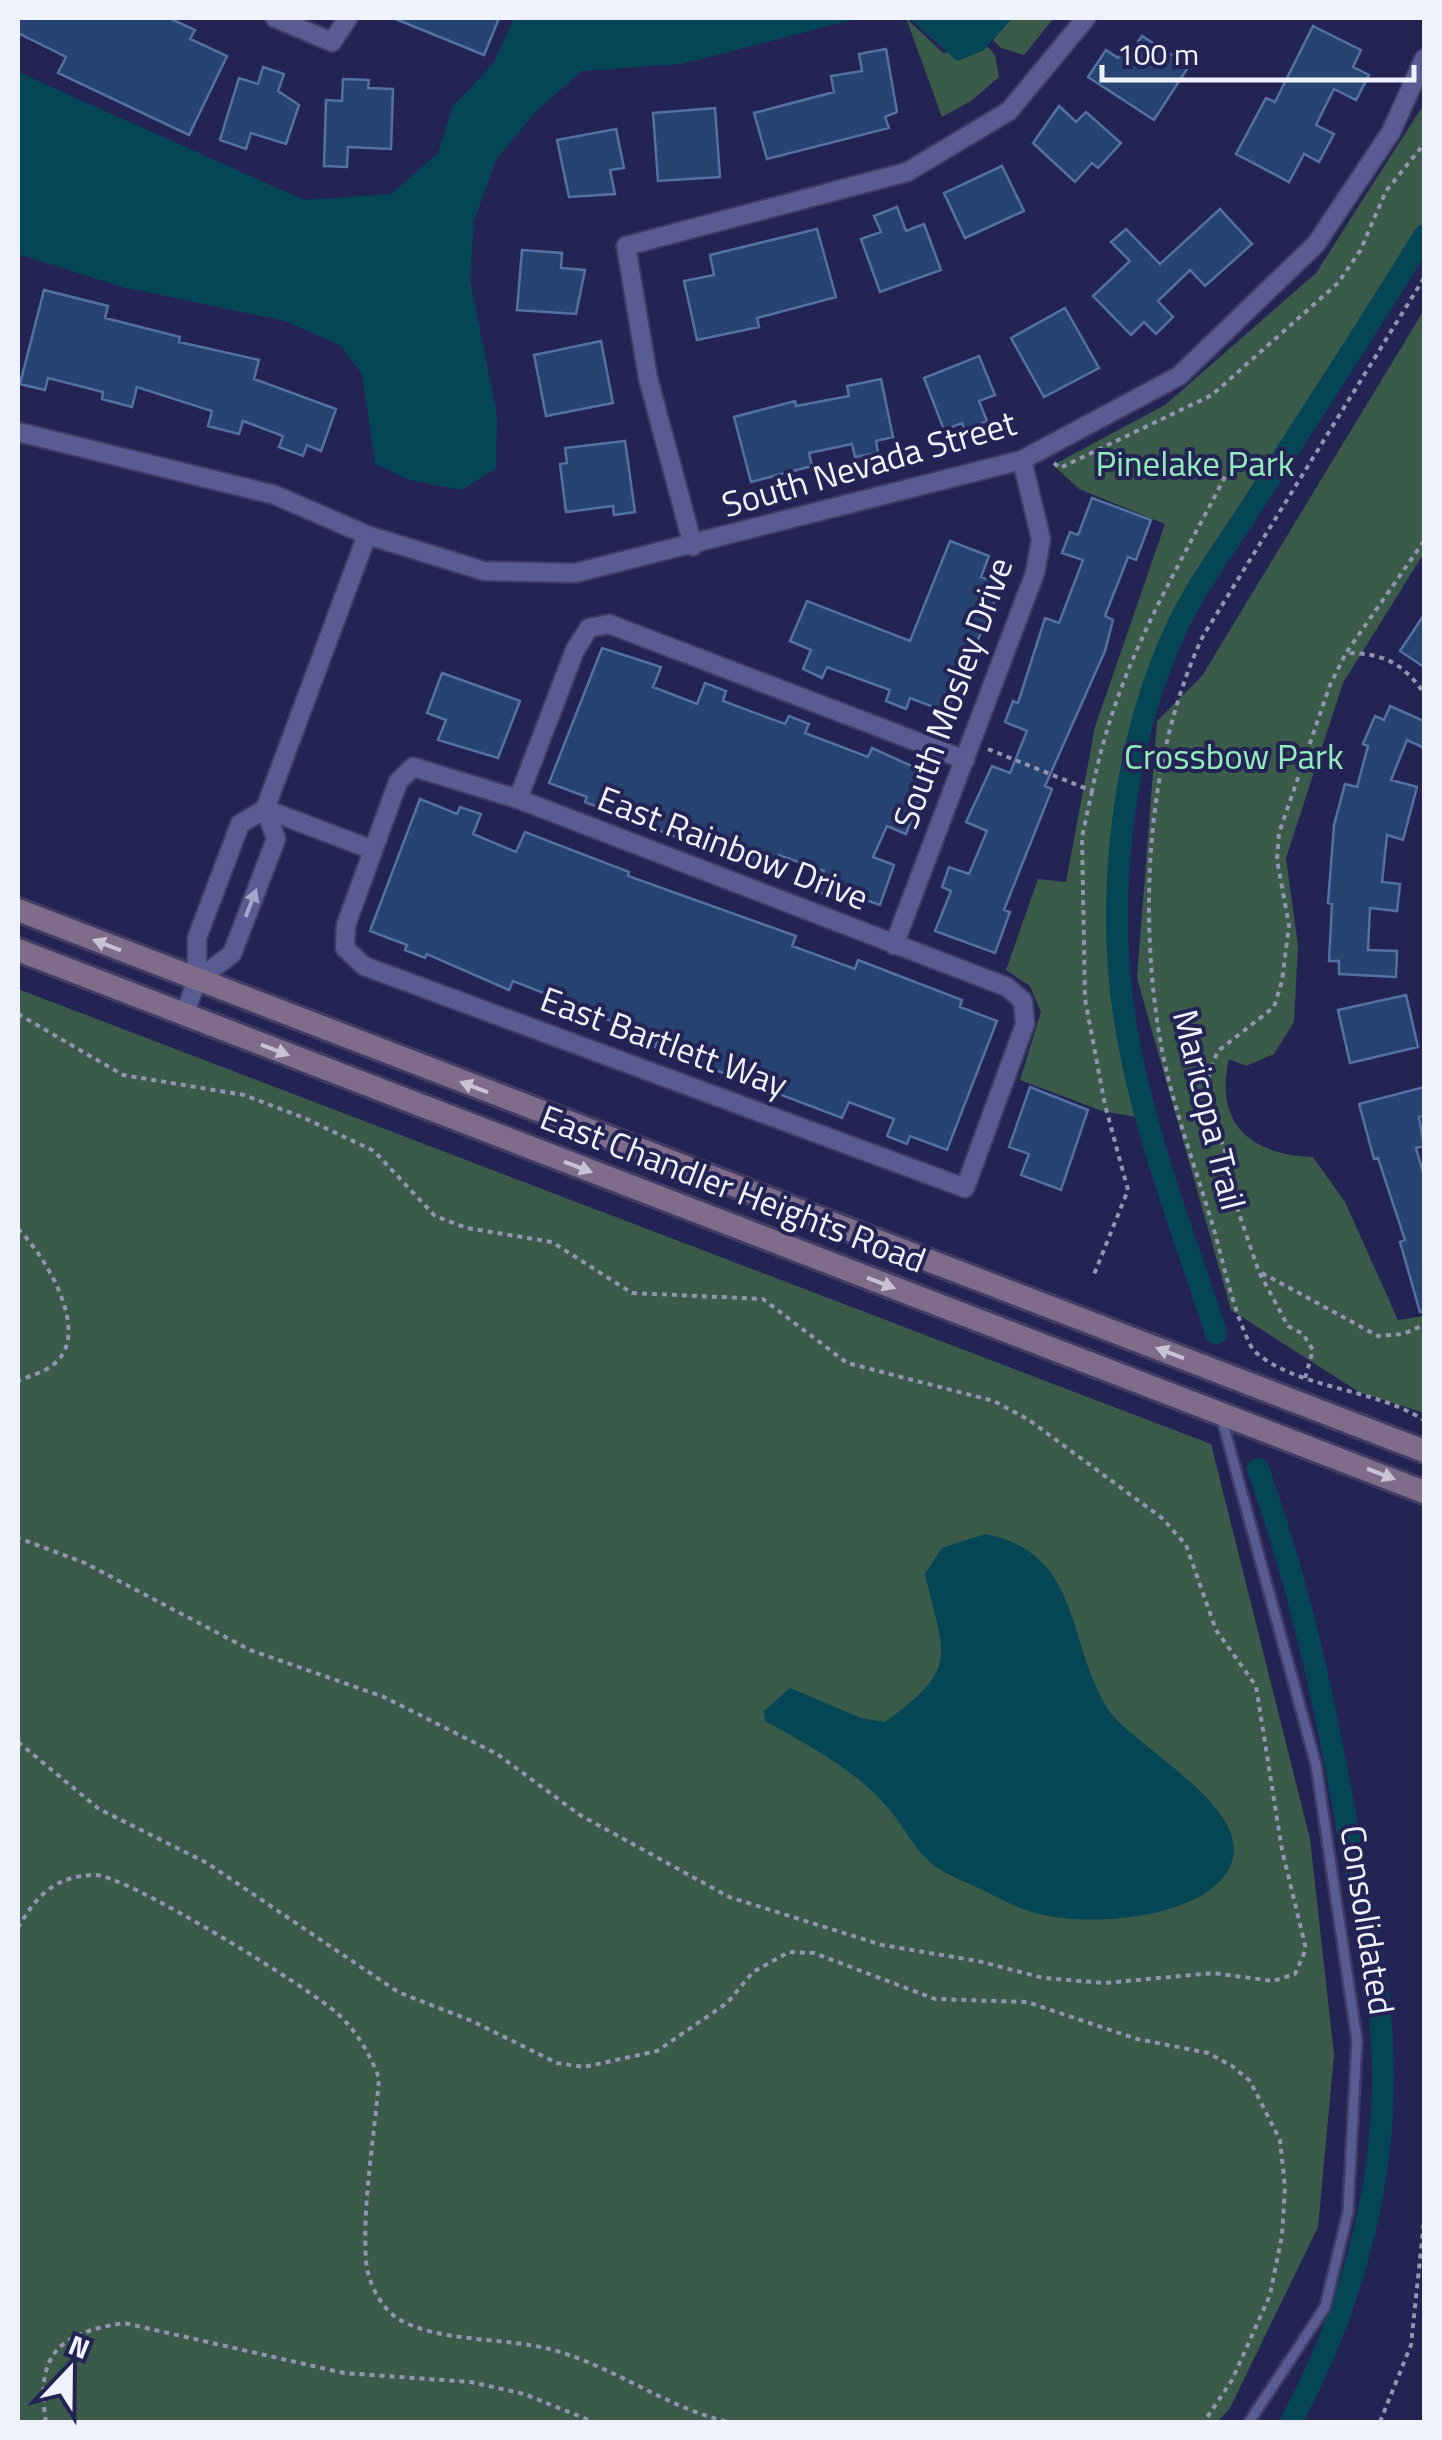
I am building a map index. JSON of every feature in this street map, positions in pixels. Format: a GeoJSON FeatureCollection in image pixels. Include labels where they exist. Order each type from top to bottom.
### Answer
{"type":"FeatureCollection","features":[{"type":"Feature","properties":{"kind":"main road","name":"East Chandler Heights Road"},"geometry":{"type":"LineString","coordinates":[[18,910],[1424,1451]]}},
{"type":"Feature","properties":{"kind":"main road","name":"East Chandler Heights Road"},"geometry":{"type":"LineString","coordinates":[[18,950],[1424,1492]]}},
{"type":"Feature","properties":{"kind":"main road"},"geometry":{"type":"LineString","coordinates":[[1205,1367],[1220,1413]]}},
{"type":"Feature","properties":{"kind":"main road"},"geometry":{"type":"LineString","coordinates":[[1266,1390],[1275,1434]]}},
{"type":"Feature","properties":{"kind":"main road"},"geometry":{"type":"LineString","coordinates":[[1346,1461],[1359,1426]]}},
{"type":"Feature","properties":{"kind":"street"},"geometry":{"type":"LineString","coordinates":[[275,18],[332,42],[348,18]]}},
{"type":"Feature","properties":{"kind":"street"},"geometry":{"type":"LineString","coordinates":[[693,546],[648,378],[626,246],[906,172],[1009,112],[1086,18]]}},
{"type":"Feature","properties":{"kind":"street","name":"South Nevada Street"},"geometry":{"type":"LineString","coordinates":[[18,432],[276,495],[367,535],[484,571],[575,573],[1022,460],[1179,376],[1316,244],[1390,132],[1424,59]]}},
{"type":"Feature","properties":{"kind":"street","name":"South Mosley Drive"},"geometry":{"type":"LineString","coordinates":[[894,945],[1038,556],[1040,539],[1022,460]]}},
{"type":"Feature","properties":{"kind":"street"},"geometry":{"type":"LineString","coordinates":[[184,1014],[197,980],[197,938],[240,824],[265,809],[367,535]]}},
{"type":"Feature","properties":{"kind":"street"},"geometry":{"type":"LineString","coordinates":[[518,799],[575,650],[590,628],[609,624],[968,751]]}},
{"type":"Feature","properties":{"kind":"street","name":"East Rainbow Drive"},"geometry":{"type":"LineString","coordinates":[[374,850],[398,782],[413,767],[518,799],[1008,987],[1024,1001],[1025,1024],[965,1188]]}},
{"type":"Feature","properties":{"kind":"street"},"geometry":{"type":"LineString","coordinates":[[265,809],[374,850]]}},
{"type":"Feature","properties":{"kind":"street"},"geometry":{"type":"LineString","coordinates":[[197,980],[232,954],[276,839],[265,809]]}},
{"type":"Feature","properties":{"kind":"street","name":"East Bartlett Way"},"geometry":{"type":"LineString","coordinates":[[374,850],[346,924],[345,948],[364,966],[965,1188]]}},
{"type":"Feature","properties":{"kind":"lane","name":"Consolidated"},"geometry":{"type":"LineString","coordinates":[[1220,1413],[1316,1765],[1358,2040],[1348,2212],[1325,2307],[1250,2422]]}},
{"type":"Feature","properties":{"kind":"path","name":"Maricopa Trail"},"geometry":{"type":"LineString","coordinates":[[1424,278],[1203,636],[1183,679],[1170,727],[1154,834],[1155,995],[1162,1048],[1248,1342],[1260,1357],[1305,1378],[1362,1392],[1424,1420]]}},
{"type":"Feature","properties":{"kind":"path"},"geometry":{"type":"LineString","coordinates":[[1093,1278],[1128,1190],[1105,1105],[1086,999],[1082,837],[1122,676],[1156,602],[1227,473]]}},
{"type":"Feature","properties":{"kind":"path"},"geometry":{"type":"LineString","coordinates":[[1305,1378],[1313,1350],[1303,1334],[1288,1326],[1258,1272],[1233,1196],[1229,1161],[1207,1106],[1210,1072],[1218,1051],[1274,1007],[1282,982],[1288,925],[1277,860],[1279,833],[1330,685],[1346,654],[1424,541]]}},
{"type":"Feature","properties":{"kind":"path"},"geometry":{"type":"LineString","coordinates":[[1346,654],[1376,654],[1392,661],[1409,672],[1424,694]]}},
{"type":"Feature","properties":{"kind":"path"},"geometry":{"type":"LineString","coordinates":[[968,751],[1092,792]]}},
{"type":"Feature","properties":{"kind":"path"},"geometry":{"type":"LineString","coordinates":[[18,1014],[123,1074],[244,1095],[374,1151],[435,1216],[467,1228],[552,1242],[632,1293],[763,1299],[847,1363],[994,1401],[1029,1420],[1162,1518],[1186,1545],[1216,1630],[1256,1686],[1282,1850],[1306,1949],[1296,1974],[1272,1981],[1214,1973],[1104,1983],[1044,1978],[978,1960],[882,1945],[729,1897],[580,1815],[497,1754],[384,1696],[250,1650],[85,1563],[18,1538]]}},
{"type":"Feature","properties":{"kind":"path"},"geometry":{"type":"LineString","coordinates":[[18,1229],[58,1284],[66,1312],[66,1343],[56,1363],[18,1381]]}},
{"type":"Feature","properties":{"kind":"path"},"geometry":{"type":"LineString","coordinates":[[1258,1272],[1378,1336],[1403,1334],[1424,1326]]}},
{"type":"Feature","properties":{"kind":"path"},"geometry":{"type":"LineString","coordinates":[[18,1742],[99,1808],[208,1864],[398,1992],[556,2063],[584,2067],[657,2051],[727,2003],[753,1972],[789,1952],[814,1954],[935,1998],[1027,2002],[1138,2039],[1220,2059],[1250,2082],[1264,2105],[1280,2140],[1285,2188],[1270,2295],[1232,2380],[1204,2422]]}},
{"type":"Feature","properties":{"kind":"path"},"geometry":{"type":"LineString","coordinates":[[18,1928],[32,1904],[54,1882],[97,1874],[135,1887],[176,1910],[336,2013],[368,2051],[379,2078],[366,2262],[375,2294],[396,2318],[428,2330],[547,2348],[595,2362],[675,2407],[728,2422]]}},
{"type":"Feature","properties":{"kind":"path"},"geometry":{"type":"LineString","coordinates":[[1380,2422],[1411,2345],[1424,2221]]}},
{"type":"Feature","properties":{"kind":"path"},"geometry":{"type":"LineString","coordinates":[[46,2422],[41,2390],[46,2363],[68,2338],[124,2323],[344,2373],[470,2382],[524,2394],[594,2422]]}},
{"type":"Feature","properties":{"kind":"green space"},"geometry":{"type":"Polygon","coordinates":[[[906,18],[943,53],[988,47],[995,55],[999,77],[971,101],[942,117],[906,18]]]}},
{"type":"Feature","properties":{"kind":"green space"},"geometry":{"type":"Polygon","coordinates":[[[1012,18],[1054,18],[1024,55],[1001,48],[993,40],[1012,18]]]}},
{"type":"Feature","properties":{"kind":"green space","name":"Pinelake Park"},"geometry":{"type":"Polygon","coordinates":[[[1424,104],[1424,223],[1175,618],[1153,678],[1123,803],[1116,866],[1118,993],[1142,1118],[1102,1111],[1020,1080],[1041,1012],[1030,986],[1006,970],[1038,879],[1066,882],[1095,727],[1165,524],[1079,489],[1053,465],[1165,405],[1316,273],[1424,104]]]}},
{"type":"Feature","properties":{"kind":"green space","name":"Crossbow Park"},"geometry":{"type":"Polygon","coordinates":[[[1424,310],[1424,553],[1343,683],[1286,858],[1298,946],[1294,1022],[1274,1054],[1246,1066],[1229,1059],[1226,1082],[1232,1118],[1242,1131],[1271,1150],[1313,1157],[1345,1202],[1398,1320],[1424,1316],[1424,1413],[1359,1392],[1231,1310],[1137,978],[1157,721],[1202,676],[1424,310]]]}},
{"type":"Feature","properties":{"kind":"green space"},"geometry":{"type":"Polygon","coordinates":[[[18,989],[1211,1444],[1310,1839],[1334,2055],[1318,2227],[1230,2408],[1217,2422],[18,2422],[18,989]]]}},
{"type":"Feature","properties":{"kind":"water"},"geometry":{"type":"Polygon","coordinates":[[[514,18],[859,18],[682,64],[582,71],[535,112],[496,160],[474,221],[470,280],[497,415],[496,468],[462,490],[410,480],[375,464],[362,374],[340,345],[285,321],[122,287],[18,254],[18,72],[304,200],[391,194],[438,153],[453,106],[493,64],[514,18]]]}},
{"type":"Feature","properties":{"kind":"water"},"geometry":{"type":"Polygon","coordinates":[[[909,18],[1012,18],[983,51],[957,61],[909,18]]]}},
{"type":"Feature","properties":{"kind":"water"},"geometry":{"type":"Polygon","coordinates":[[[985,1534],[1017,1544],[1040,1560],[1056,1580],[1067,1604],[1108,1709],[1195,1786],[1231,1833],[1233,1857],[1220,1881],[1204,1894],[1159,1912],[1134,1917],[1059,1918],[1023,1909],[935,1866],[862,1782],[765,1721],[764,1711],[790,1688],[861,1718],[885,1722],[909,1703],[936,1673],[941,1658],[925,1574],[942,1548],[985,1534]]]}},
{"type":"Feature","properties":{"kind":"building"},"geometry":{"type":"Polygon","coordinates":[[[18,18],[169,18],[195,30],[190,39],[227,56],[189,135],[58,73],[66,57],[18,33],[18,18]]]}},
{"type":"Feature","properties":{"kind":"building"},"geometry":{"type":"Polygon","coordinates":[[[393,18],[499,18],[484,55],[393,18]]]}},
{"type":"Feature","properties":{"kind":"building"},"geometry":{"type":"Polygon","coordinates":[[[1313,26],[1361,50],[1353,67],[1369,75],[1356,100],[1334,89],[1316,125],[1334,134],[1319,162],[1304,154],[1289,182],[1236,154],[1266,98],[1275,102],[1313,26]]]}},
{"type":"Feature","properties":{"kind":"building"},"geometry":{"type":"Polygon","coordinates":[[[1142,36],[1189,66],[1154,120],[1088,77],[1106,50],[1118,58],[1124,49],[1130,54],[1142,36]]]}},
{"type":"Feature","properties":{"kind":"building"},"geometry":{"type":"Polygon","coordinates":[[[886,49],[897,112],[885,117],[889,128],[767,159],[754,113],[834,92],[831,76],[862,71],[859,54],[886,49]]]}},
{"type":"Feature","properties":{"kind":"building"},"geometry":{"type":"Polygon","coordinates":[[[263,67],[284,74],[278,91],[299,105],[286,144],[251,133],[246,149],[220,140],[239,78],[258,84],[263,67]]]}},
{"type":"Feature","properties":{"kind":"building"},"geometry":{"type":"Polygon","coordinates":[[[343,79],[369,80],[368,88],[393,89],[391,149],[348,147],[347,167],[324,166],[326,100],[342,101],[343,79]]]}},
{"type":"Feature","properties":{"kind":"building"},"geometry":{"type":"Polygon","coordinates":[[[1059,106],[1076,122],[1086,112],[1121,143],[1098,168],[1092,163],[1075,182],[1033,143],[1059,106]]]}},
{"type":"Feature","properties":{"kind":"building"},"geometry":{"type":"Polygon","coordinates":[[[715,108],[720,177],[658,181],[653,113],[715,108]]]}},
{"type":"Feature","properties":{"kind":"building"},"geometry":{"type":"Polygon","coordinates":[[[616,129],[624,168],[610,170],[615,194],[569,197],[557,140],[616,129]]]}},
{"type":"Feature","properties":{"kind":"building"},"geometry":{"type":"Polygon","coordinates":[[[1002,166],[1024,211],[965,238],[944,193],[1002,166]]]}},
{"type":"Feature","properties":{"kind":"building"},"geometry":{"type":"Polygon","coordinates":[[[897,207],[906,231],[924,224],[941,270],[880,292],[861,239],[881,232],[874,216],[897,207]]]}},
{"type":"Feature","properties":{"kind":"building"},"geometry":{"type":"Polygon","coordinates":[[[1220,209],[1252,244],[1205,286],[1190,270],[1158,301],[1173,317],[1156,334],[1144,322],[1131,335],[1093,296],[1130,261],[1111,242],[1126,229],[1160,264],[1220,209]]]}},
{"type":"Feature","properties":{"kind":"building"},"geometry":{"type":"Polygon","coordinates":[[[817,229],[836,297],[757,318],[759,327],[697,340],[684,281],[714,275],[710,255],[817,229]]]}},
{"type":"Feature","properties":{"kind":"building"},"geometry":{"type":"Polygon","coordinates":[[[522,250],[562,253],[561,268],[585,270],[576,314],[517,310],[522,250]]]}},
{"type":"Feature","properties":{"kind":"building"},"geometry":{"type":"Polygon","coordinates":[[[44,290],[108,306],[105,318],[180,337],[179,342],[259,360],[254,379],[336,409],[321,451],[307,445],[303,456],[279,447],[283,436],[243,421],[239,434],[208,426],[212,411],[137,387],[132,407],[102,399],[103,392],[48,378],[45,390],[20,384],[44,290]]]}},
{"type":"Feature","properties":{"kind":"building"},"geometry":{"type":"Polygon","coordinates":[[[1065,308],[1099,368],[1044,397],[1011,338],[1065,308]]]}},
{"type":"Feature","properties":{"kind":"building"},"geometry":{"type":"Polygon","coordinates":[[[601,341],[613,403],[546,416],[534,355],[601,341]]]}},
{"type":"Feature","properties":{"kind":"building"},"geometry":{"type":"Polygon","coordinates":[[[979,356],[995,395],[979,401],[987,421],[965,430],[962,423],[944,430],[924,378],[979,356]]]}},
{"type":"Feature","properties":{"kind":"building"},"geometry":{"type":"Polygon","coordinates":[[[881,379],[893,437],[876,441],[878,453],[855,457],[852,444],[809,453],[812,466],[751,482],[734,417],[795,401],[796,406],[849,396],[847,386],[881,379]]]}},
{"type":"Feature","properties":{"kind":"building"},"geometry":{"type":"Polygon","coordinates":[[[625,441],[635,512],[614,515],[613,506],[566,512],[560,464],[567,463],[565,448],[625,441]]]}},
{"type":"Feature","properties":{"kind":"building"},"geometry":{"type":"Polygon","coordinates":[[[1092,498],[1151,520],[1136,560],[1128,557],[1105,616],[1113,620],[1105,651],[1045,786],[1052,789],[1004,910],[1010,912],[995,953],[935,931],[951,891],[942,887],[949,867],[969,874],[987,831],[966,822],[992,766],[1010,773],[1027,731],[1005,722],[1013,701],[1018,703],[1045,618],[1059,623],[1083,560],[1062,553],[1070,532],[1078,535],[1092,498]]]}},
{"type":"Feature","properties":{"kind":"building"},"geometry":{"type":"Polygon","coordinates":[[[950,541],[989,556],[981,577],[1002,584],[947,712],[910,698],[906,709],[886,701],[890,690],[827,667],[822,678],[803,669],[811,650],[790,641],[807,601],[910,641],[950,541]]]}},
{"type":"Feature","properties":{"kind":"building"},"geometry":{"type":"Polygon","coordinates":[[[1424,615],[1424,667],[1400,651],[1424,615]]]}},
{"type":"Feature","properties":{"kind":"building"},"geometry":{"type":"Polygon","coordinates":[[[602,648],[661,667],[653,687],[697,704],[705,683],[726,691],[723,701],[785,724],[789,716],[809,724],[805,733],[868,757],[872,748],[929,774],[906,834],[887,826],[873,857],[894,865],[880,905],[840,891],[837,899],[816,891],[824,871],[779,855],[772,874],[752,866],[755,858],[692,833],[689,842],[585,802],[587,797],[549,783],[602,648]]]}},
{"type":"Feature","properties":{"kind":"building"},"geometry":{"type":"Polygon","coordinates":[[[442,673],[520,701],[498,758],[438,740],[446,720],[427,713],[442,673]]]}},
{"type":"Feature","properties":{"kind":"building"},"geometry":{"type":"Polygon","coordinates":[[[1390,706],[1424,721],[1424,748],[1407,740],[1391,780],[1417,787],[1403,840],[1387,835],[1382,882],[1400,884],[1397,911],[1370,908],[1368,950],[1397,951],[1396,977],[1339,974],[1339,961],[1329,961],[1332,904],[1328,903],[1334,825],[1345,784],[1357,787],[1368,746],[1363,744],[1375,716],[1384,720],[1390,706]]]}},
{"type":"Feature","properties":{"kind":"building"},"geometry":{"type":"Polygon","coordinates":[[[420,799],[457,814],[460,807],[481,814],[473,834],[516,852],[525,832],[629,872],[628,876],[796,936],[792,946],[855,969],[858,960],[962,1000],[960,1007],[997,1021],[947,1150],[910,1136],[907,1144],[887,1136],[894,1119],[849,1102],[842,1118],[655,1047],[659,1038],[595,1015],[592,1022],[572,1014],[575,1005],[513,981],[509,990],[427,954],[425,958],[405,950],[407,945],[370,931],[420,799]]]}},
{"type":"Feature","properties":{"kind":"building"},"geometry":{"type":"Polygon","coordinates":[[[1406,995],[1418,1047],[1350,1063],[1338,1010],[1406,995]]]}},
{"type":"Feature","properties":{"kind":"building"},"geometry":{"type":"Polygon","coordinates":[[[1030,1087],[1088,1110],[1061,1190],[1021,1175],[1029,1154],[1009,1147],[1030,1087]]]}},
{"type":"Feature","properties":{"kind":"building"},"geometry":{"type":"Polygon","coordinates":[[[1424,1087],[1424,1115],[1419,1117],[1424,1146],[1416,1148],[1424,1176],[1424,1312],[1420,1312],[1400,1242],[1405,1240],[1378,1158],[1374,1159],[1359,1104],[1424,1087]]]}},
{"type":"Feature","properties":{"kind":"waterway"},"geometry":{"type":"LineString","coordinates":[[1216,1333],[1156,1153],[1137,1080],[1121,992],[1118,886],[1130,777],[1158,674],[1185,610],[1424,236]]}},
{"type":"Feature","properties":{"kind":"waterway"},"geometry":{"type":"LineString","coordinates":[[1258,1469],[1310,1643],[1329,1732],[1374,1966],[1383,2068],[1376,2174],[1366,2225],[1335,2326],[1291,2422]]}}]}
